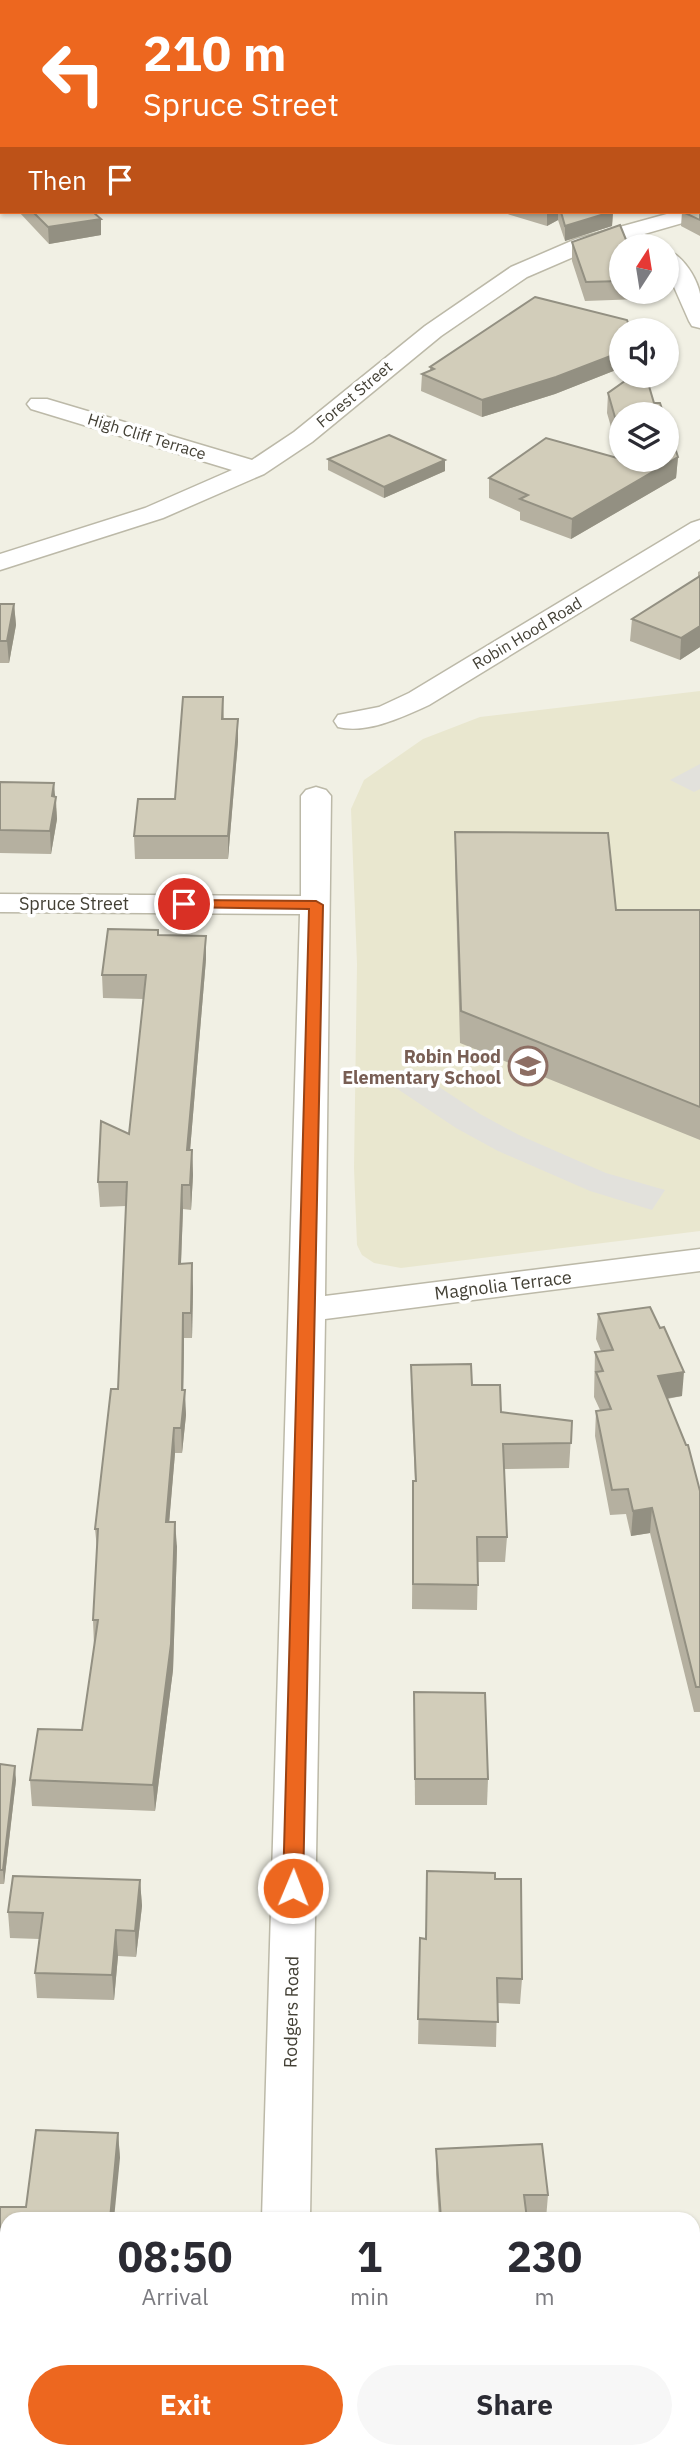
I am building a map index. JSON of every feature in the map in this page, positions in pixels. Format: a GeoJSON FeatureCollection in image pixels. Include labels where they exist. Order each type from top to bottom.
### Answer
{"type":"FeatureCollection","features":[{"type":"Feature","properties":{"kind":"street","name":"Forest Street"},"geometry":{"type":"LineString","coordinates":[[618,234],[689,214]]}},
{"type":"Feature","properties":{"kind":"street","name":"Forest Street"},"geometry":{"type":"LineString","coordinates":[[0,562],[154,513],[255,469],[303,437],[433,331],[498,285],[558,253],[609,237]]}},
{"type":"Feature","properties":{"kind":"street"},"geometry":{"type":"LineString","coordinates":[[679,272],[700,321]]}},
{"type":"Feature","properties":{"kind":"street","name":"High Cliff Terrace"},"geometry":{"type":"LineString","coordinates":[[39,404],[255,469]]}},
{"type":"Feature","properties":{"kind":"street","name":"Robin Hood Road"},"geometry":{"type":"LineString","coordinates":[[348,721],[387,714],[407,706],[700,528]]}},
{"type":"Feature","properties":{"kind":"street","name":"Rodgers Road"},"geometry":{"type":"LineString","coordinates":[[286,2212],[316,905],[316,796]]}},
{"type":"Feature","properties":{"kind":"street","name":"Spruce Street"},"geometry":{"type":"LineString","coordinates":[[0,903],[316,905]]}},
{"type":"Feature","properties":{"kind":"street","name":"Magnolia Terrace"},"geometry":{"type":"LineString","coordinates":[[307,1310],[700,1260]]}},
{"type":"Feature","properties":{"kind":"shaded area","name":"Robin Hood Elementary School"},"geometry":{"type":"Polygon","coordinates":[[[700,691],[700,1231],[401,1268],[374,1263],[362,1255],[357,1245],[354,1168],[357,964],[351,809],[364,780],[423,739],[480,717],[700,691]]]}},
{"type":"Feature","properties":{"kind":"shaded area"},"geometry":{"type":"Polygon","coordinates":[[[700,764],[700,789],[694,792],[670,780],[700,764]]]}},
{"type":"Feature","properties":{"kind":"shaded area"},"geometry":{"type":"Polygon","coordinates":[[[409,1067],[480,1114],[519,1135],[606,1173],[665,1190],[652,1210],[590,1191],[498,1151],[456,1128],[384,1080],[409,1067]]]}},
{"type":"Feature","properties":{"kind":"building"},"geometry":{"type":"Polygon","coordinates":[[[35,214],[95,214],[101,219],[48,227],[35,214]]]}},
{"type":"Feature","properties":{"kind":"building"},"geometry":{"type":"Polygon","coordinates":[[[562,214],[604,214],[565,226],[562,214]]]}},
{"type":"Feature","properties":{"kind":"building"},"geometry":{"type":"Polygon","coordinates":[[[687,214],[700,214],[700,220],[687,214]]]}},
{"type":"Feature","properties":{"kind":"building"},"geometry":{"type":"Polygon","coordinates":[[[620,225],[624,234],[609,234],[609,281],[586,282],[572,242],[620,225]]]}},
{"type":"Feature","properties":{"kind":"building"},"geometry":{"type":"Polygon","coordinates":[[[535,297],[619,318],[609,318],[609,357],[556,377],[482,400],[422,374],[434,369],[430,367],[535,297]]]}},
{"type":"Feature","properties":{"kind":"building"},"geometry":{"type":"Polygon","coordinates":[[[615,388],[650,388],[654,402],[611,402],[608,393],[615,388]]]}},
{"type":"Feature","properties":{"kind":"building"},"geometry":{"type":"Polygon","coordinates":[[[389,435],[445,460],[384,487],[328,459],[389,435]]]}},
{"type":"Feature","properties":{"kind":"building"},"geometry":{"type":"Polygon","coordinates":[[[546,438],[609,456],[609,472],[652,472],[572,519],[520,499],[528,495],[489,478],[546,438]]]}},
{"type":"Feature","properties":{"kind":"building"},"geometry":{"type":"Polygon","coordinates":[[[700,576],[700,626],[681,638],[632,619],[700,576]]]}},
{"type":"Feature","properties":{"kind":"building"},"geometry":{"type":"Polygon","coordinates":[[[0,604],[14,604],[7,641],[0,641],[0,604]]]}},
{"type":"Feature","properties":{"kind":"building"},"geometry":{"type":"Polygon","coordinates":[[[183,697],[223,697],[222,719],[238,719],[228,836],[134,836],[138,799],[175,799],[183,697]]]}},
{"type":"Feature","properties":{"kind":"building"},"geometry":{"type":"Polygon","coordinates":[[[0,782],[54,783],[52,796],[56,797],[50,831],[0,830],[0,782]]]}},
{"type":"Feature","properties":{"kind":"building"},"geometry":{"type":"Polygon","coordinates":[[[455,832],[608,833],[616,910],[700,910],[700,1107],[461,1011],[455,832]]]}},
{"type":"Feature","properties":{"kind":"building"},"geometry":{"type":"Polygon","coordinates":[[[108,929],[158,930],[158,935],[206,936],[187,1150],[192,1150],[190,1185],[182,1185],[179,1264],[192,1263],[191,1313],[183,1313],[182,1390],[185,1390],[181,1428],[174,1428],[166,1522],[175,1522],[171,1644],[153,1785],[30,1780],[38,1729],[82,1730],[98,1620],[93,1620],[98,1529],[95,1529],[111,1389],[118,1389],[127,1182],[98,1182],[101,1121],[129,1134],[146,975],[102,975],[108,929]]]}},
{"type":"Feature","properties":{"kind":"building"},"geometry":{"type":"Polygon","coordinates":[[[650,1307],[660,1328],[664,1327],[684,1372],[658,1376],[688,1445],[700,1491],[700,1687],[696,1687],[652,1508],[633,1511],[628,1489],[612,1490],[596,1411],[611,1409],[596,1372],[603,1371],[595,1352],[613,1350],[598,1314],[650,1307]]]}},
{"type":"Feature","properties":{"kind":"building"},"geometry":{"type":"Polygon","coordinates":[[[471,1364],[472,1385],[500,1385],[501,1412],[572,1421],[571,1443],[503,1444],[507,1537],[477,1537],[478,1585],[413,1584],[413,1481],[416,1481],[411,1365],[471,1364]]]}},
{"type":"Feature","properties":{"kind":"building"},"geometry":{"type":"Polygon","coordinates":[[[414,1692],[485,1693],[488,1779],[415,1779],[414,1692]]]}},
{"type":"Feature","properties":{"kind":"building"},"geometry":{"type":"Polygon","coordinates":[[[0,1764],[15,1766],[3,1870],[0,1870],[0,1764]]]}},
{"type":"Feature","properties":{"kind":"building"},"geometry":{"type":"Polygon","coordinates":[[[427,1871],[495,1873],[495,1879],[521,1879],[522,1979],[497,1978],[498,2022],[418,2019],[420,1938],[426,1939],[427,1871]]]}},
{"type":"Feature","properties":{"kind":"building"},"geometry":{"type":"Polygon","coordinates":[[[13,1876],[140,1880],[135,1931],[116,1930],[112,1975],[35,1973],[43,1913],[8,1912],[13,1876]]]}},
{"type":"Feature","properties":{"kind":"building"},"geometry":{"type":"Polygon","coordinates":[[[36,2130],[118,2133],[111,2212],[0,2212],[0,2207],[26,2207],[36,2130]]]}},
{"type":"Feature","properties":{"kind":"building"},"geometry":{"type":"Polygon","coordinates":[[[542,2144],[548,2195],[524,2195],[526,2212],[440,2212],[436,2149],[542,2144]]]}},
{"type":"Feature","properties":{"kind":"place","name":"Robin Hood Elementary School"},"geometry":{"type":"Point","coordinates":[528,1066]}},
{"type":"Feature","properties":{"kind":"route"},"geometry":{"type":"LineString","coordinates":[[184,904],[316,905],[293,1888]]}}]}
